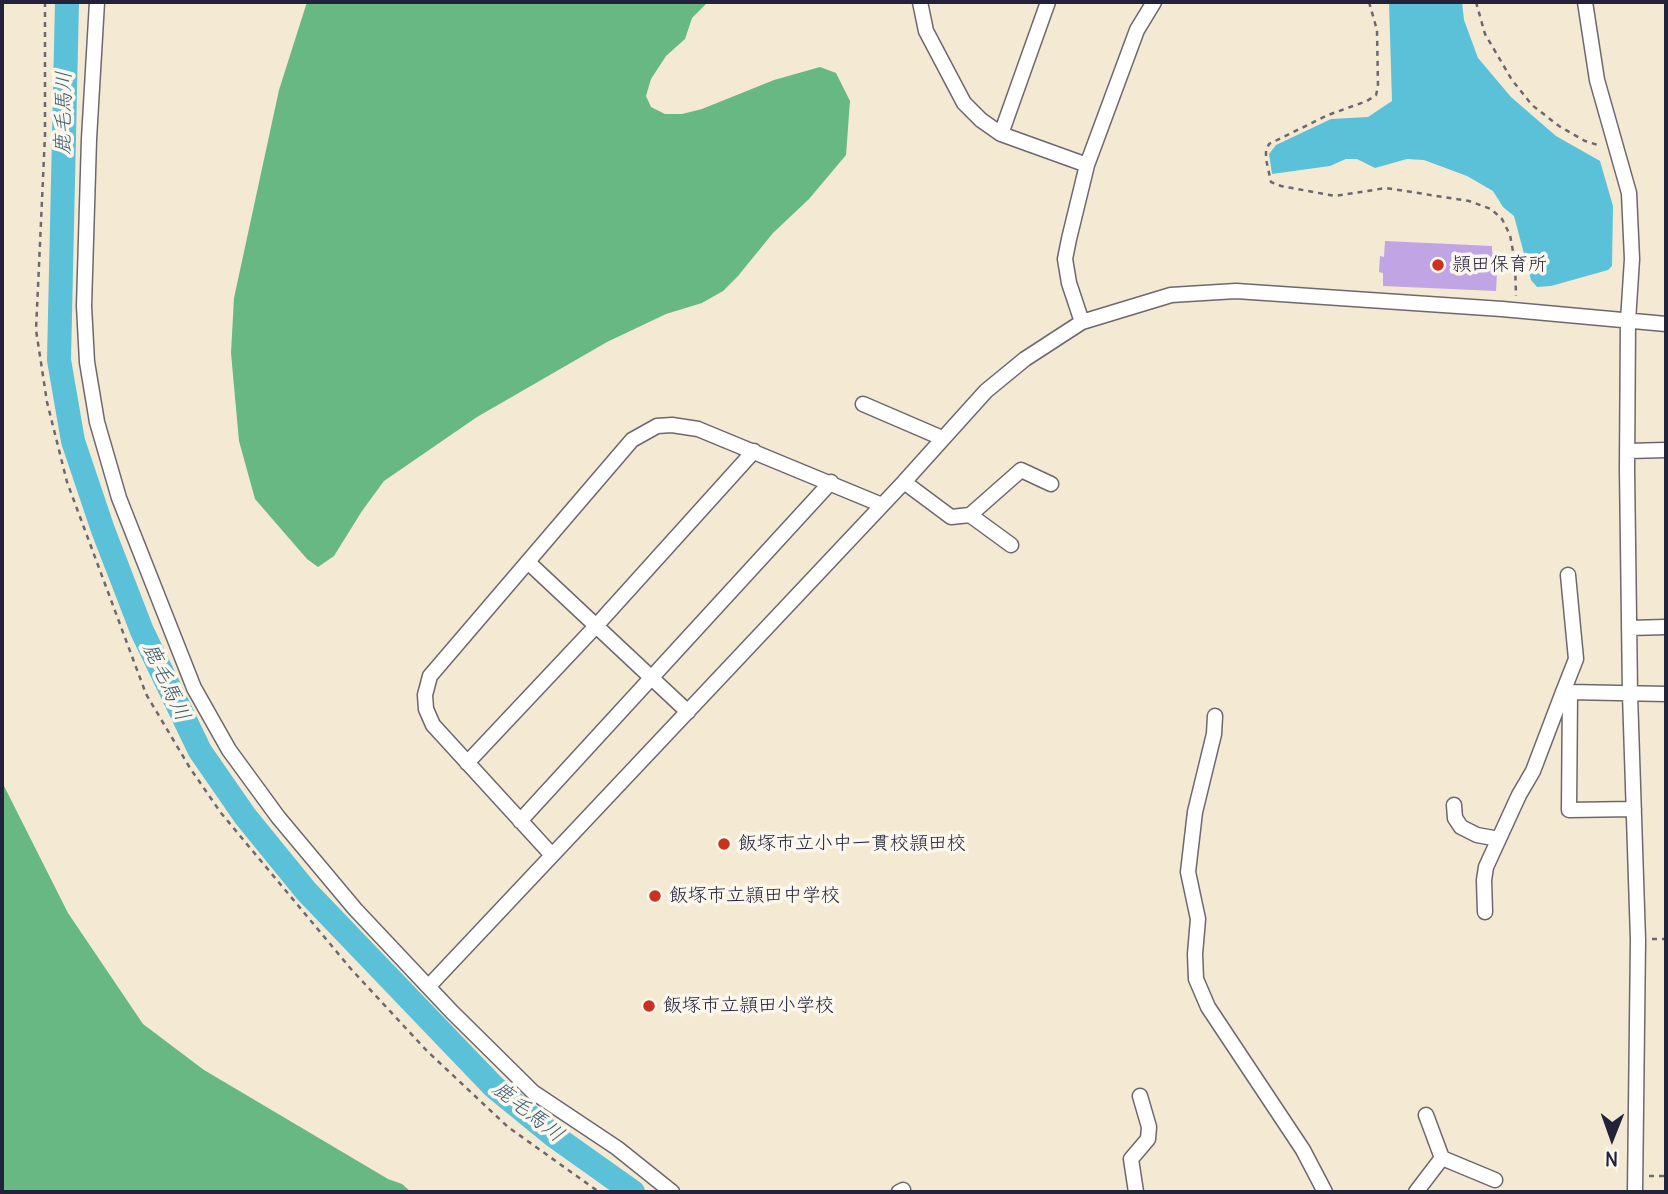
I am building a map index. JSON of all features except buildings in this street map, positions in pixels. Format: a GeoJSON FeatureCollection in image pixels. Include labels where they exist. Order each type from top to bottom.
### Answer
{"type":"FeatureCollection","features":[{"type":"Feature","properties":{"kind":"street"},"geometry":{"type":"LineString","coordinates":[[97,2],[89,139],[84,306],[87,362],[97,422],[119,498],[194,688],[229,750],[278,817],[347,899],[429,986],[533,1091],[617,1148],[672,1192]]}},
{"type":"Feature","properties":{"kind":"street"},"geometry":{"type":"LineString","coordinates":[[920,2],[926,31],[964,103],[981,120],[1001,134],[1087,165]]}},
{"type":"Feature","properties":{"kind":"street"},"geometry":{"type":"LineString","coordinates":[[1001,134],[1048,2]]}},
{"type":"Feature","properties":{"kind":"street"},"geometry":{"type":"LineString","coordinates":[[1082,322],[1069,283],[1065,259],[1087,165],[1138,30],[1154,2]]}},
{"type":"Feature","properties":{"kind":"street"},"geometry":{"type":"LineString","coordinates":[[1585,2],[1597,80],[1629,193],[1632,260],[1628,321],[1627,451],[1630,694],[1638,940],[1635,1192]]}},
{"type":"Feature","properties":{"kind":"street"},"geometry":{"type":"LineString","coordinates":[[429,986],[1000,378],[1082,322],[1114,310],[1171,295],[1236,291],[1516,310],[1666,324]]}},
{"type":"Feature","properties":{"kind":"street"},"geometry":{"type":"LineString","coordinates":[[863,404],[942,438]]}},
{"type":"Feature","properties":{"kind":"street"},"geometry":{"type":"LineString","coordinates":[[551,854],[433,725],[426,709],[425,695],[430,676],[632,440],[657,426],[698,429],[882,505]]}},
{"type":"Feature","properties":{"kind":"street"},"geometry":{"type":"LineString","coordinates":[[1627,451],[1666,450]]}},
{"type":"Feature","properties":{"kind":"street"},"geometry":{"type":"LineString","coordinates":[[467,763],[596,626],[754,451]]}},
{"type":"Feature","properties":{"kind":"street"},"geometry":{"type":"LineString","coordinates":[[904,482],[951,517],[970,515],[1021,470],[1051,484]]}},
{"type":"Feature","properties":{"kind":"street"},"geometry":{"type":"LineString","coordinates":[[520,821],[831,482]]}},
{"type":"Feature","properties":{"kind":"street"},"geometry":{"type":"LineString","coordinates":[[970,515],[1011,545]]}},
{"type":"Feature","properties":{"kind":"street"},"geometry":{"type":"LineString","coordinates":[[529,563],[688,712]]}},
{"type":"Feature","properties":{"kind":"street"},"geometry":{"type":"LineString","coordinates":[[1485,912],[1486,867],[1533,771],[1566,692],[1576,659],[1568,575]]}},
{"type":"Feature","properties":{"kind":"street"},"geometry":{"type":"LineString","coordinates":[[1629,628],[1666,627]]}},
{"type":"Feature","properties":{"kind":"street"},"geometry":{"type":"LineString","coordinates":[[1566,692],[1666,694]]}},
{"type":"Feature","properties":{"kind":"street"},"geometry":{"type":"LineString","coordinates":[[1566,692],[1569,810],[1634,809]]}},
{"type":"Feature","properties":{"kind":"street"},"geometry":{"type":"LineString","coordinates":[[1215,716],[1214,734],[1195,812],[1188,872],[1198,919],[1196,979],[1208,1006],[1303,1150],[1325,1192]]}},
{"type":"Feature","properties":{"kind":"street"},"geometry":{"type":"LineString","coordinates":[[1454,805],[1455,818],[1461,827],[1477,835],[1499,839]]}},
{"type":"Feature","properties":{"kind":"street"},"geometry":{"type":"LineString","coordinates":[[1136,1192],[1131,1159],[1148,1139],[1149,1127],[1140,1096]]}},
{"type":"Feature","properties":{"kind":"street"},"geometry":{"type":"LineString","coordinates":[[1426,1115],[1442,1158],[1495,1180]]}},
{"type":"Feature","properties":{"kind":"street"},"geometry":{"type":"LineString","coordinates":[[1416,1192],[1442,1158]]}},
{"type":"Feature","properties":{"kind":"path"},"geometry":{"type":"LineString","coordinates":[[45,2],[46,135],[36,330],[47,402],[67,482],[146,694],[190,768],[221,813],[351,970],[427,1051],[508,1127],[599,1192]]}},
{"type":"Feature","properties":{"kind":"path"},"geometry":{"type":"LineString","coordinates":[[1369,2],[1377,30],[1376,95],[1328,115],[1269,145],[1266,151],[1271,182],[1335,196],[1386,188],[1469,201],[1491,209],[1502,219],[1510,235],[1515,262],[1516,310]]}},
{"type":"Feature","properties":{"kind":"path"},"geometry":{"type":"LineString","coordinates":[[1476,2],[1485,34],[1512,80],[1532,105],[1559,126],[1585,141],[1618,152]]}},
{"type":"Feature","properties":{"kind":"path"},"geometry":{"type":"LineString","coordinates":[[1635,1176],[1666,1175]]}},
{"type":"Feature","properties":{"kind":"green space"},"geometry":{"type":"Polygon","coordinates":[[[307,2],[708,2],[692,18],[685,39],[666,56],[651,79],[646,96],[651,107],[665,114],[682,114],[702,109],[774,80],[820,67],[836,73],[850,101],[846,155],[723,291],[702,303],[666,314],[607,342],[477,417],[384,481],[334,556],[318,567],[307,559],[255,499],[239,441],[231,353],[234,298],[279,90],[307,2]]]}},
{"type":"Feature","properties":{"kind":"green space"},"geometry":{"type":"Polygon","coordinates":[[[2,782],[68,913],[143,1024],[204,1070],[388,1179],[402,1184],[411,1192],[2,1192],[2,782]]]}},
{"type":"Feature","properties":{"kind":"water"},"geometry":{"type":"Polygon","coordinates":[[[1389,2],[1462,2],[1464,20],[1478,58],[1511,97],[1556,136],[1600,161],[1613,206],[1612,266],[1608,270],[1551,286],[1537,287],[1531,280],[1514,216],[1503,207],[1493,191],[1467,176],[1424,160],[1407,159],[1375,168],[1357,159],[1346,159],[1330,166],[1272,174],[1269,154],[1276,145],[1331,119],[1368,117],[1392,101],[1389,2]]]}},
{"type":"Feature","properties":{"kind":"waterway","name":"鹿毛馬川"},"geometry":{"type":"LineString","coordinates":[[67,2],[59,360],[73,441],[103,530],[142,631],[200,751],[245,816],[306,891],[494,1087],[554,1136],[633,1192]]}},
{"type":"Feature","properties":{"kind":"place","name":"頴田保育所"},"geometry":{"type":"Point","coordinates":[1438,265]}},
{"type":"Feature","properties":{"kind":"place","name":"飯塚市立小中一貫校頴田校"},"geometry":{"type":"Point","coordinates":[724,844]}},
{"type":"Feature","properties":{"kind":"place","name":"飯塚市立頴田中学校"},"geometry":{"type":"Point","coordinates":[655,896]}},
{"type":"Feature","properties":{"kind":"place","name":"飯塚市立頴田小学校"},"geometry":{"type":"Point","coordinates":[649,1006]}}]}
